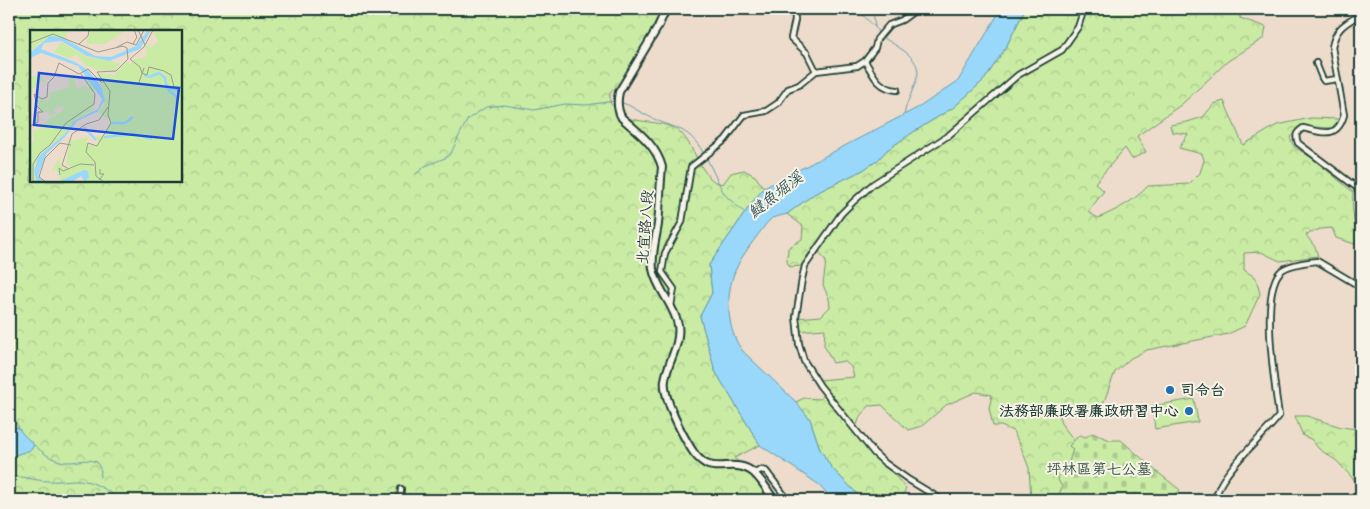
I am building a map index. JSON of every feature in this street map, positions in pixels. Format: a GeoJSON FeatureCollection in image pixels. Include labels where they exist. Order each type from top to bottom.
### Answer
{"type":"FeatureCollection","features":[{"type":"Feature","properties":{"kind":"main road","name":"北宜路八段"},"geometry":{"type":"LineString","coordinates":[[666,9],[658,28],[619,92],[617,99],[619,114],[650,144],[662,167],[658,225],[652,256],[653,268],[656,280],[671,306],[678,324],[678,338],[665,379],[664,389],[680,428],[693,451],[706,464],[714,466],[739,466],[754,473]]}},
{"type":"Feature","properties":{"kind":"main road"},"geometry":{"type":"LineString","coordinates":[[754,473],[774,500]]}},
{"type":"Feature","properties":{"kind":"street"},"geometry":{"type":"LineString","coordinates":[[794,9],[795,20],[792,38],[807,53],[816,71]]}},
{"type":"Feature","properties":{"kind":"street"},"geometry":{"type":"LineString","coordinates":[[671,306],[674,289],[662,272],[665,253],[682,222],[691,167],[725,140],[744,115],[766,111],[778,103],[788,89],[799,85],[816,71],[857,66],[865,61],[875,48],[877,39],[888,25],[902,20],[917,9]]}},
{"type":"Feature","properties":{"kind":"street"},"geometry":{"type":"LineString","coordinates":[[942,500],[884,463],[874,453],[820,386],[804,361],[799,344],[796,317],[805,266],[841,214],[873,184],[949,135],[1018,75],[1062,50],[1078,27],[1084,9]]}},
{"type":"Feature","properties":{"kind":"street"},"geometry":{"type":"LineString","coordinates":[[1361,14],[1339,28],[1334,36],[1332,47],[1344,115],[1341,124],[1329,133],[1303,128],[1296,136],[1298,143],[1356,187],[1360,194],[1361,202],[1358,217],[1358,226],[1361,229]]}},
{"type":"Feature","properties":{"kind":"street"},"geometry":{"type":"LineString","coordinates":[[865,61],[878,82],[889,89],[897,90]]}},
{"type":"Feature","properties":{"kind":"street"},"geometry":{"type":"LineString","coordinates":[[1316,63],[1324,81],[1337,79]]}},
{"type":"Feature","properties":{"kind":"street"},"geometry":{"type":"LineString","coordinates":[[1214,500],[1222,483],[1232,469],[1279,416],[1271,352],[1270,319],[1275,279],[1285,268],[1317,261],[1361,287]]}},
{"type":"Feature","properties":{"kind":"street"},"geometry":{"type":"LineString","coordinates":[[754,473],[761,470],[766,471],[788,500]]}},
{"type":"Feature","properties":{"kind":"street"},"geometry":{"type":"LineString","coordinates":[[400,500],[401,489]]}},
{"type":"Feature","properties":{"kind":"green space"},"geometry":{"type":"Polygon","coordinates":[[[9,9],[664,9],[654,24],[655,39],[630,72],[610,93],[610,103],[628,118],[675,128],[685,138],[705,172],[715,182],[723,184],[731,173],[744,170],[755,176],[764,188],[709,265],[712,293],[700,316],[715,371],[760,445],[734,458],[753,473],[767,500],[9,500],[9,9]]]}},
{"type":"Feature","properties":{"kind":"green space"},"geometry":{"type":"Polygon","coordinates":[[[1025,9],[1240,9],[1240,18],[1266,27],[1264,38],[1228,61],[1182,104],[1137,136],[1146,152],[1132,159],[1125,148],[1095,183],[1104,191],[1088,212],[1098,218],[1112,212],[1125,205],[1148,186],[1189,184],[1200,173],[1204,160],[1202,154],[1179,148],[1188,134],[1172,132],[1170,125],[1203,117],[1214,104],[1224,101],[1243,145],[1277,125],[1311,118],[1340,119],[1331,128],[1314,127],[1304,129],[1290,137],[1294,147],[1312,158],[1353,192],[1353,214],[1361,234],[1361,246],[1336,238],[1332,228],[1320,229],[1306,235],[1315,247],[1318,256],[1280,261],[1261,252],[1244,253],[1244,270],[1256,278],[1260,294],[1245,326],[1228,334],[1147,350],[1131,358],[1115,372],[1099,415],[1074,405],[1060,408],[1060,422],[1073,439],[1079,462],[1067,500],[1031,500],[1029,468],[1013,431],[1001,426],[993,426],[989,408],[992,395],[976,392],[946,405],[922,426],[908,430],[882,405],[869,406],[860,416],[855,431],[906,488],[901,500],[863,500],[831,467],[820,449],[810,419],[796,402],[804,398],[820,399],[824,391],[819,380],[854,377],[851,367],[844,361],[833,363],[824,345],[825,329],[797,331],[797,318],[821,316],[830,307],[823,285],[826,261],[820,254],[819,248],[809,253],[801,266],[790,267],[787,262],[788,248],[802,239],[803,226],[787,214],[814,194],[863,170],[878,160],[887,150],[954,107],[984,80],[1005,49],[1025,9]]]}},
{"type":"Feature","properties":{"kind":"green space"},"geometry":{"type":"Polygon","coordinates":[[[1361,387],[1361,483],[1355,481],[1337,461],[1319,449],[1311,439],[1303,436],[1295,416],[1307,416],[1341,427],[1357,429],[1360,414],[1356,390],[1361,387]]]}},
{"type":"Feature","properties":{"kind":"green space"},"geometry":{"type":"Polygon","coordinates":[[[1194,399],[1198,422],[1155,429],[1152,406],[1194,399]]]}},
{"type":"Feature","properties":{"kind":"green space","name":"坪林區第七公墓"},"geometry":{"type":"Polygon","coordinates":[[[1092,433],[1110,440],[1121,440],[1180,490],[1170,500],[1057,500],[1062,487],[1058,480],[1060,468],[1069,462],[1073,449],[1069,446],[1079,435],[1086,437],[1092,433]]]}},
{"type":"Feature","properties":{"kind":"water","name":"𩻸魚堀溪"},"geometry":{"type":"Polygon","coordinates":[[[1001,9],[1025,9],[1005,49],[984,80],[954,107],[887,150],[878,160],[863,170],[814,194],[787,214],[772,218],[746,251],[732,279],[729,316],[741,349],[796,402],[810,419],[820,449],[831,467],[863,500],[832,500],[818,484],[760,445],[715,371],[700,316],[712,293],[709,265],[764,188],[921,106],[958,81],[1001,9]]]}},
{"type":"Feature","properties":{"kind":"water"},"geometry":{"type":"Polygon","coordinates":[[[18,427],[34,445],[31,450],[9,457],[9,439],[12,429],[18,427]]]}},
{"type":"Feature","properties":{"kind":"waterway"},"geometry":{"type":"LineString","coordinates":[[798,13],[804,13],[811,9]]}},
{"type":"Feature","properties":{"kind":"waterway"},"geometry":{"type":"LineString","coordinates":[[831,9],[858,13],[875,27]]}},
{"type":"Feature","properties":{"kind":"waterway"},"geometry":{"type":"LineString","coordinates":[[873,9],[875,27],[879,34]]}},
{"type":"Feature","properties":{"kind":"waterway"},"geometry":{"type":"LineString","coordinates":[[884,38],[909,55],[917,66],[916,81],[904,115]]}},
{"type":"Feature","properties":{"kind":"waterway"},"geometry":{"type":"LineString","coordinates":[[416,174],[425,166],[449,155],[468,119],[486,107],[504,105],[534,110],[565,104],[586,105],[615,101]]}},
{"type":"Feature","properties":{"kind":"waterway"},"geometry":{"type":"LineString","coordinates":[[620,102],[685,132],[697,143],[703,152]]}},
{"type":"Feature","properties":{"kind":"waterway","name":"𩻸魚堀溪"},"geometry":{"type":"LineString","coordinates":[[707,159],[723,192],[745,213]]}},
{"type":"Feature","properties":{"kind":"waterway"},"geometry":{"type":"LineString","coordinates":[[9,409],[20,430]]}},
{"type":"Feature","properties":{"kind":"waterway"},"geometry":{"type":"LineString","coordinates":[[33,444],[45,454],[59,461],[89,460],[97,462],[101,471],[100,477]]}},
{"type":"Feature","properties":{"kind":"waterway"},"geometry":{"type":"LineString","coordinates":[[9,477],[51,481],[87,481],[105,489],[118,500]]}},
{"type":"Feature","properties":{"kind":"place","name":"司令台"},"geometry":{"type":"Point","coordinates":[1170,390]}},
{"type":"Feature","properties":{"kind":"place","name":"法務部廉政署廉政研習中心"},"geometry":{"type":"Point","coordinates":[1189,411]}}]}
